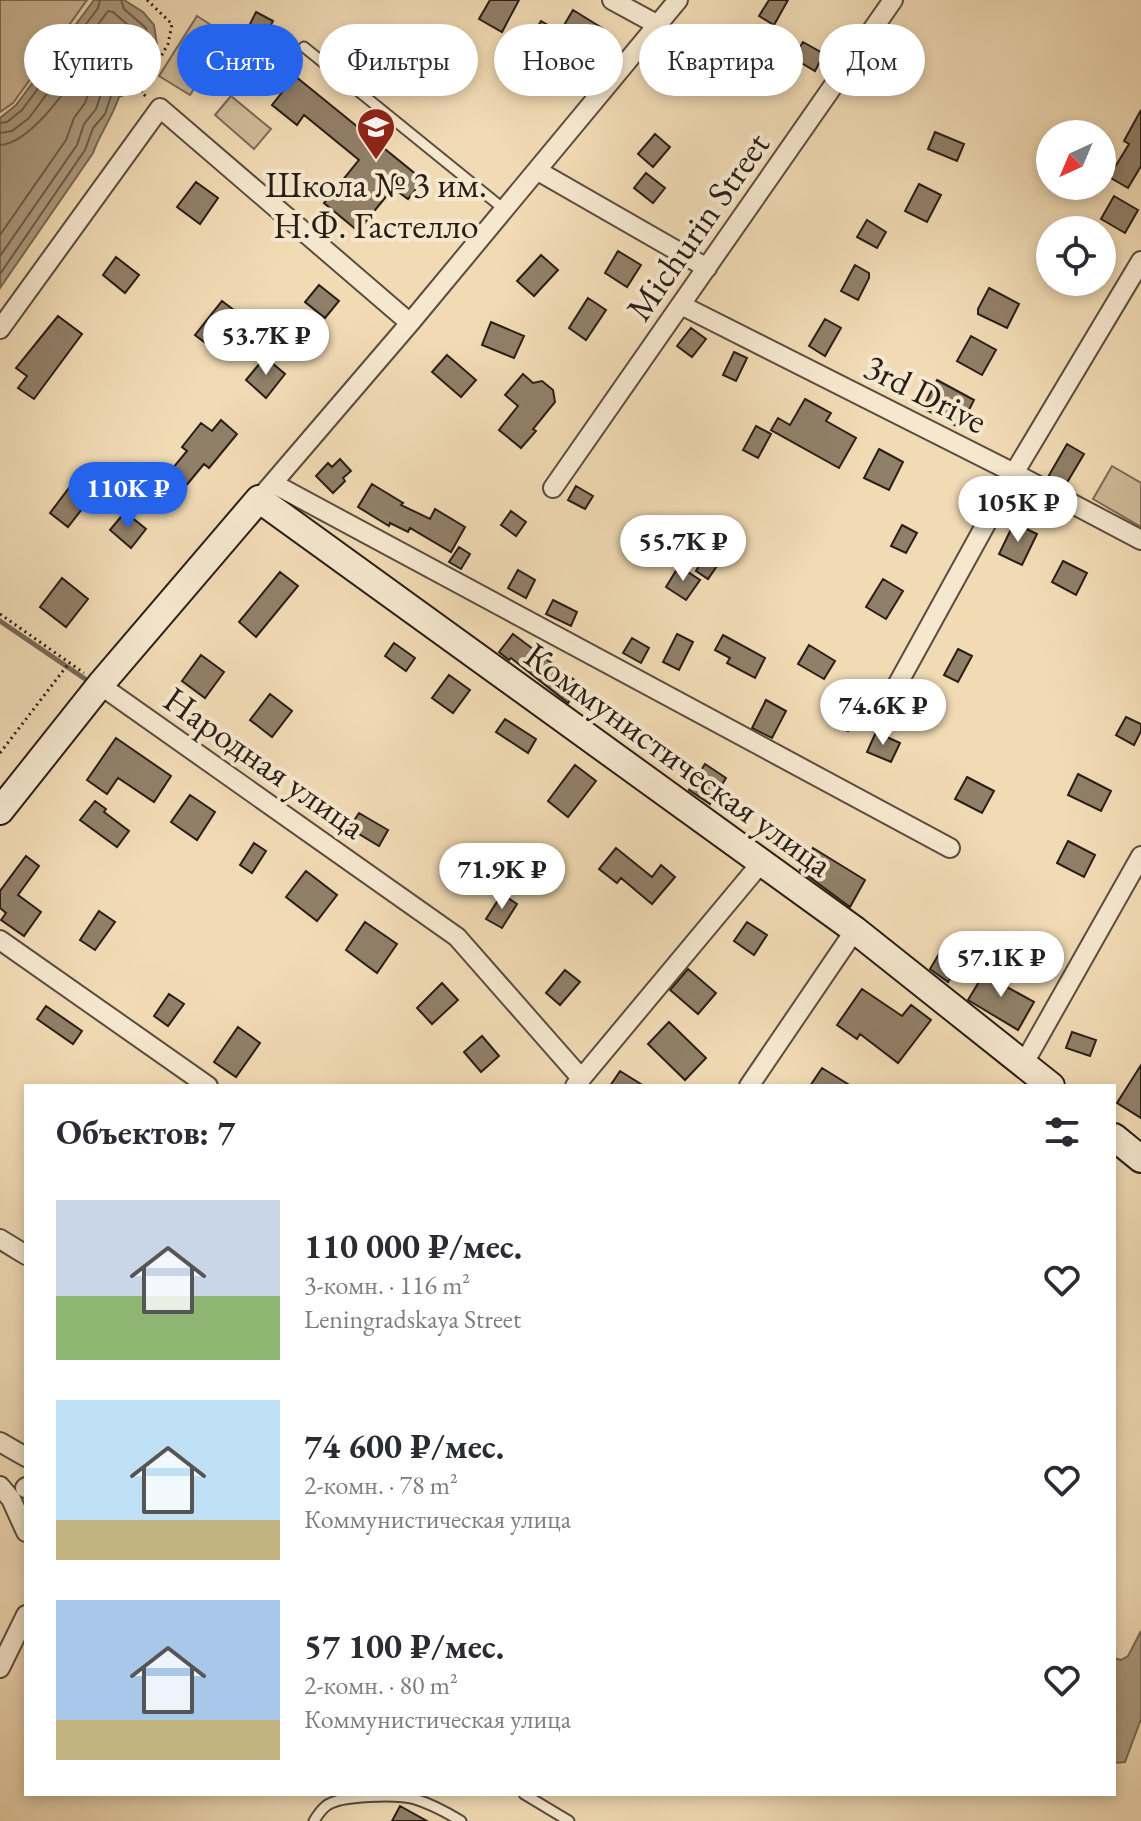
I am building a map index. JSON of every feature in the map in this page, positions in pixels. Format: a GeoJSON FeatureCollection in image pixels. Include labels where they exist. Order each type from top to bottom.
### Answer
{"type":"FeatureCollection","features":[{"type":"Feature","properties":{"kind":"street"},"geometry":{"type":"LineString","coordinates":[[612,0],[656,24]]}},
{"type":"Feature","properties":{"kind":"street"},"geometry":{"type":"LineString","coordinates":[[659,24],[678,0]]}},
{"type":"Feature","properties":{"kind":"street","name":"Michurin Street"},"geometry":{"type":"LineString","coordinates":[[553,488],[893,0]]}},
{"type":"Feature","properties":{"kind":"street"},"geometry":{"type":"LineString","coordinates":[[0,811],[100,685],[410,323],[639,48]]}},
{"type":"Feature","properties":{"kind":"street"},"geometry":{"type":"LineString","coordinates":[[0,329],[160,108],[410,323]]}},
{"type":"Feature","properties":{"kind":"street"},"geometry":{"type":"LineString","coordinates":[[538,171],[707,268]]}},
{"type":"Feature","properties":{"kind":"street"},"geometry":{"type":"LineString","coordinates":[[896,687],[1014,473],[1141,261]]}},
{"type":"Feature","properties":{"kind":"street","name":"3rd Drive"},"geometry":{"type":"LineString","coordinates":[[681,305],[1141,540]]}},
{"type":"Feature","properties":{"kind":"street","name":"Коммунистическая улица"},"geometry":{"type":"LineString","coordinates":[[266,491],[950,848]]}},
{"type":"Feature","properties":{"kind":"street","name":"Коммунистическая улица"},"geometry":{"type":"LineString","coordinates":[[266,491],[761,863],[855,930],[1049,1084]]}},
{"type":"Feature","properties":{"kind":"street","name":"Народная улица"},"geometry":{"type":"LineString","coordinates":[[100,685],[457,937],[578,1082]]}},
{"type":"Feature","properties":{"kind":"street"},"geometry":{"type":"LineString","coordinates":[[1024,1063],[1141,856]]}},
{"type":"Feature","properties":{"kind":"street"},"geometry":{"type":"LineString","coordinates":[[578,1082],[761,863]]}},
{"type":"Feature","properties":{"kind":"street"},"geometry":{"type":"LineString","coordinates":[[750,1084],[855,930]]}},
{"type":"Feature","properties":{"kind":"street"},"geometry":{"type":"LineString","coordinates":[[0,940],[205,1084]]}},
{"type":"Feature","properties":{"kind":"street"},"geometry":{"type":"LineString","coordinates":[[1116,1139],[1141,1159]]}},
{"type":"Feature","properties":{"kind":"street"},"geometry":{"type":"LineString","coordinates":[[0,1239],[24,1254]]}},
{"type":"Feature","properties":{"kind":"street"},"geometry":{"type":"LineString","coordinates":[[0,1442],[24,1456]]}},
{"type":"Feature","properties":{"kind":"street"},"geometry":{"type":"LineString","coordinates":[[0,1486],[11,1499],[24,1528]]}},
{"type":"Feature","properties":{"kind":"street"},"geometry":{"type":"LineString","coordinates":[[0,1668],[21,1642]]}},
{"type":"Feature","properties":{"kind":"lane"},"geometry":{"type":"LineString","coordinates":[[304,47],[505,210]]}},
{"type":"Feature","properties":{"kind":"lane"},"geometry":{"type":"LineString","coordinates":[[314,1821],[327,1805],[339,1799],[395,1796],[439,1808],[461,1821]]}},
{"type":"Feature","properties":{"kind":"lane"},"geometry":{"type":"LineString","coordinates":[[527,1796],[569,1821]]}},
{"type":"Feature","properties":{"kind":"path"},"geometry":{"type":"LineString","coordinates":[[147,0],[172,24],[168,44],[141,92],[160,108]]}},
{"type":"Feature","properties":{"kind":"path"},"geometry":{"type":"LineString","coordinates":[[0,614],[67,665],[100,685]]}},
{"type":"Feature","properties":{"kind":"path"},"geometry":{"type":"LineString","coordinates":[[0,753],[67,665]]}},
{"type":"Feature","properties":{"kind":"shaded area"},"geometry":{"type":"Polygon","coordinates":[[[0,0],[87,0],[70,24],[24,24],[24,88],[13,103],[0,112],[0,0]]]}},
{"type":"Feature","properties":{"kind":"shaded area"},"geometry":{"type":"Polygon","coordinates":[[[197,16],[209,24],[192,24],[197,16]]]}},
{"type":"Feature","properties":{"kind":"shaded area"},"geometry":{"type":"Polygon","coordinates":[[[177,48],[177,87],[161,77],[177,48]]]}},
{"type":"Feature","properties":{"kind":"shaded area"},"geometry":{"type":"Polygon","coordinates":[[[231,96],[271,129],[254,149],[215,115],[231,96]]]}},
{"type":"Feature","properties":{"kind":"shaded area"},"geometry":{"type":"Polygon","coordinates":[[[1112,466],[1141,483],[1141,527],[1093,499],[1112,466]]]}},
{"type":"Feature","properties":{"kind":"water"},"geometry":{"type":"Polygon","coordinates":[[[94,0],[124,0],[143,12],[153,24],[76,24],[94,0]]]}},
{"type":"Feature","properties":{"kind":"water"},"geometry":{"type":"Polygon","coordinates":[[[24,94],[121,96],[93,153],[0,288],[0,118],[24,94]]]}},
{"type":"Feature","properties":{"kind":"water"},"geometry":{"type":"Polygon","coordinates":[[[1141,1631],[1141,1719],[1125,1762],[1116,1763],[1116,1659],[1121,1660],[1128,1656],[1141,1631]]]}},
{"type":"Feature","properties":{"kind":"building"},"geometry":{"type":"Polygon","coordinates":[[[490,0],[519,0],[506,24],[494,24],[494,27],[479,19],[490,0]]]}},
{"type":"Feature","properties":{"kind":"building"},"geometry":{"type":"Polygon","coordinates":[[[769,0],[788,0],[775,24],[759,16],[769,0]]]}},
{"type":"Feature","properties":{"kind":"building"},"geometry":{"type":"Polygon","coordinates":[[[573,10],[596,24],[565,24],[573,10]]]}},
{"type":"Feature","properties":{"kind":"building"},"geometry":{"type":"Polygon","coordinates":[[[256,12],[273,21],[272,24],[250,24],[256,12]]]}},
{"type":"Feature","properties":{"kind":"building"},"geometry":{"type":"Polygon","coordinates":[[[803,42],[819,51],[819,63],[815,71],[803,64],[803,42]]]}},
{"type":"Feature","properties":{"kind":"building"},"geometry":{"type":"Polygon","coordinates":[[[303,82],[423,180],[408,199],[393,188],[358,231],[324,203],[359,160],[304,115],[297,125],[272,105],[279,96],[303,96],[303,82]]]}},
{"type":"Feature","properties":{"kind":"building"},"geometry":{"type":"Polygon","coordinates":[[[1141,110],[1141,166],[1128,188],[1116,181],[1116,165],[1129,144],[1124,141],[1141,110]]]}},
{"type":"Feature","properties":{"kind":"building"},"geometry":{"type":"Polygon","coordinates":[[[935,132],[964,144],[957,161],[928,149],[935,132]]]}},
{"type":"Feature","properties":{"kind":"building"},"geometry":{"type":"Polygon","coordinates":[[[655,134],[670,147],[653,167],[638,154],[655,134]]]}},
{"type":"Feature","properties":{"kind":"building"},"geometry":{"type":"Polygon","coordinates":[[[646,173],[665,188],[653,203],[634,188],[646,173]]]}},
{"type":"Feature","properties":{"kind":"building"},"geometry":{"type":"Polygon","coordinates":[[[196,182],[218,198],[200,224],[177,207],[196,182]]]}},
{"type":"Feature","properties":{"kind":"building"},"geometry":{"type":"Polygon","coordinates":[[[919,184],[941,195],[927,222],[905,211],[919,184]]]}},
{"type":"Feature","properties":{"kind":"building"},"geometry":{"type":"Polygon","coordinates":[[[1116,197],[1138,210],[1125,233],[1116,228],[1116,216],[1103,216],[1116,197]]]}},
{"type":"Feature","properties":{"kind":"building"},"geometry":{"type":"Polygon","coordinates":[[[867,220],[886,232],[877,248],[857,237],[867,220]]]}},
{"type":"Feature","properties":{"kind":"building"},"geometry":{"type":"Polygon","coordinates":[[[618,251],[641,265],[627,287],[605,273],[618,251]]]}},
{"type":"Feature","properties":{"kind":"building"},"geometry":{"type":"Polygon","coordinates":[[[541,255],[558,270],[534,296],[517,281],[541,255]]]}},
{"type":"Feature","properties":{"kind":"building"},"geometry":{"type":"Polygon","coordinates":[[[116,257],[139,275],[125,293],[103,275],[116,257]]]}},
{"type":"Feature","properties":{"kind":"building"},"geometry":{"type":"Polygon","coordinates":[[[855,265],[869,273],[858,300],[841,291],[855,265]]]}},
{"type":"Feature","properties":{"kind":"building"},"geometry":{"type":"Polygon","coordinates":[[[319,285],[339,301],[325,318],[305,302],[319,285]]]}},
{"type":"Feature","properties":{"kind":"building"},"geometry":{"type":"Polygon","coordinates":[[[989,288],[1019,304],[1007,328],[978,314],[989,288]]]}},
{"type":"Feature","properties":{"kind":"building"},"geometry":{"type":"Polygon","coordinates":[[[588,298],[606,310],[586,340],[569,328],[588,298]]]}},
{"type":"Feature","properties":{"kind":"building"},"geometry":{"type":"Polygon","coordinates":[[[222,301],[251,323],[224,357],[195,335],[222,301]]]}},
{"type":"Feature","properties":{"kind":"building"},"geometry":{"type":"Polygon","coordinates":[[[58,316],[82,334],[34,399],[18,388],[27,376],[16,368],[58,316]]]}},
{"type":"Feature","properties":{"kind":"building"},"geometry":{"type":"Polygon","coordinates":[[[825,319],[841,328],[825,356],[809,346],[825,319]]]}},
{"type":"Feature","properties":{"kind":"building"},"geometry":{"type":"Polygon","coordinates":[[[491,322],[524,336],[514,358],[482,345],[491,322]]]}},
{"type":"Feature","properties":{"kind":"building"},"geometry":{"type":"Polygon","coordinates":[[[691,328],[706,339],[692,357],[677,346],[691,328]]]}},
{"type":"Feature","properties":{"kind":"building"},"geometry":{"type":"Polygon","coordinates":[[[971,336],[996,350],[982,375],[957,361],[971,336]]]}},
{"type":"Feature","properties":{"kind":"building"},"geometry":{"type":"Polygon","coordinates":[[[734,352],[747,358],[736,381],[723,375],[734,352]]]}},
{"type":"Feature","properties":{"kind":"building"},"geometry":{"type":"Polygon","coordinates":[[[447,355],[476,380],[461,397],[432,372],[447,355]]]}},
{"type":"Feature","properties":{"kind":"building"},"geometry":{"type":"Polygon","coordinates":[[[265,357],[285,374],[266,398],[246,380],[265,357]]]}},
{"type":"Feature","properties":{"kind":"building"},"geometry":{"type":"Polygon","coordinates":[[[523,374],[533,383],[542,381],[553,390],[555,402],[521,448],[499,430],[518,406],[505,395],[523,374]]]}},
{"type":"Feature","properties":{"kind":"building"},"geometry":{"type":"Polygon","coordinates":[[[937,380],[974,400],[960,428],[923,408],[937,380]]]}},
{"type":"Feature","properties":{"kind":"building"},"geometry":{"type":"Polygon","coordinates":[[[805,399],[831,413],[826,421],[856,438],[839,468],[771,430],[778,418],[790,425],[805,399]]]}},
{"type":"Feature","properties":{"kind":"building"},"geometry":{"type":"Polygon","coordinates":[[[221,420],[237,434],[209,468],[204,464],[170,505],[154,491],[187,451],[182,447],[201,423],[212,431],[221,420]]]}},
{"type":"Feature","properties":{"kind":"building"},"geometry":{"type":"Polygon","coordinates":[[[756,426],[771,434],[758,458],[743,450],[756,426]]]}},
{"type":"Feature","properties":{"kind":"building"},"geometry":{"type":"Polygon","coordinates":[[[1067,444],[1084,454],[1065,486],[1048,477],[1067,444]]]}},
{"type":"Feature","properties":{"kind":"building"},"geometry":{"type":"Polygon","coordinates":[[[879,449],[903,462],[889,490],[864,478],[879,449]]]}},
{"type":"Feature","properties":{"kind":"building"},"geometry":{"type":"Polygon","coordinates":[[[340,459],[351,471],[333,493],[316,476],[328,463],[332,467],[340,459]]]}},
{"type":"Feature","properties":{"kind":"building"},"geometry":{"type":"Polygon","coordinates":[[[78,476],[96,491],[68,527],[50,513],[78,476]]]}},
{"type":"Feature","properties":{"kind":"building"},"geometry":{"type":"Polygon","coordinates":[[[372,484],[403,503],[401,505],[430,519],[435,509],[465,527],[451,552],[410,528],[408,532],[390,523],[389,526],[358,507],[372,484]]]}},
{"type":"Feature","properties":{"kind":"building"},"geometry":{"type":"Polygon","coordinates":[[[576,486],[593,496],[585,509],[568,500],[576,486]]]}},
{"type":"Feature","properties":{"kind":"building"},"geometry":{"type":"Polygon","coordinates":[[[511,511],[526,522],[516,536],[501,525],[511,511]]]}},
{"type":"Feature","properties":{"kind":"building"},"geometry":{"type":"Polygon","coordinates":[[[125,512],[146,529],[131,548],[110,530],[125,512]]]}},
{"type":"Feature","properties":{"kind":"building"},"geometry":{"type":"Polygon","coordinates":[[[1014,523],[1037,534],[1022,565],[999,554],[1014,523]]]}},
{"type":"Feature","properties":{"kind":"building"},"geometry":{"type":"Polygon","coordinates":[[[902,525],[917,533],[906,553],[891,546],[902,525]]]}},
{"type":"Feature","properties":{"kind":"building"},"geometry":{"type":"Polygon","coordinates":[[[459,547],[470,554],[461,569],[449,562],[459,547]]]}},
{"type":"Feature","properties":{"kind":"building"},"geometry":{"type":"Polygon","coordinates":[[[706,555],[719,563],[708,579],[696,571],[706,555]]]}},
{"type":"Feature","properties":{"kind":"building"},"geometry":{"type":"Polygon","coordinates":[[[1063,561],[1087,573],[1076,595],[1052,582],[1063,561]]]}},
{"type":"Feature","properties":{"kind":"building"},"geometry":{"type":"Polygon","coordinates":[[[679,566],[700,580],[686,600],[666,587],[679,566]]]}},
{"type":"Feature","properties":{"kind":"building"},"geometry":{"type":"Polygon","coordinates":[[[518,570],[535,580],[526,598],[508,588],[518,570]]]}},
{"type":"Feature","properties":{"kind":"building"},"geometry":{"type":"Polygon","coordinates":[[[280,572],[298,586],[256,637],[239,622],[280,572]]]}},
{"type":"Feature","properties":{"kind":"building"},"geometry":{"type":"Polygon","coordinates":[[[62,578],[88,599],[66,627],[40,607],[62,578]]]}},
{"type":"Feature","properties":{"kind":"building"},"geometry":{"type":"Polygon","coordinates":[[[883,579],[903,591],[886,619],[866,607],[883,579]]]}},
{"type":"Feature","properties":{"kind":"building"},"geometry":{"type":"Polygon","coordinates":[[[553,600],[577,612],[571,626],[546,614],[553,600]]]}},
{"type":"Feature","properties":{"kind":"building"},"geometry":{"type":"Polygon","coordinates":[[[513,634],[581,685],[568,703],[499,652],[513,634]]]}},
{"type":"Feature","properties":{"kind":"building"},"geometry":{"type":"Polygon","coordinates":[[[677,634],[693,642],[679,670],[663,662],[677,634]]]}},
{"type":"Feature","properties":{"kind":"building"},"geometry":{"type":"Polygon","coordinates":[[[723,635],[765,658],[755,678],[727,663],[730,658],[715,650],[723,635]]]}},
{"type":"Feature","properties":{"kind":"building"},"geometry":{"type":"Polygon","coordinates":[[[632,638],[649,648],[641,663],[623,653],[632,638]]]}},
{"type":"Feature","properties":{"kind":"building"},"geometry":{"type":"Polygon","coordinates":[[[394,643],[415,658],[406,671],[385,656],[394,643]]]}},
{"type":"Feature","properties":{"kind":"building"},"geometry":{"type":"Polygon","coordinates":[[[809,645],[835,661],[824,679],[798,664],[809,645]]]}},
{"type":"Feature","properties":{"kind":"building"},"geometry":{"type":"Polygon","coordinates":[[[958,649],[972,656],[958,682],[944,675],[958,649]]]}},
{"type":"Feature","properties":{"kind":"building"},"geometry":{"type":"Polygon","coordinates":[[[201,655],[224,672],[205,698],[182,681],[201,655]]]}},
{"type":"Feature","properties":{"kind":"building"},"geometry":{"type":"Polygon","coordinates":[[[449,675],[470,690],[453,713],[432,698],[449,675]]]}},
{"type":"Feature","properties":{"kind":"building"},"geometry":{"type":"Polygon","coordinates":[[[270,694],[292,711],[272,737],[250,720],[270,694]]]}},
{"type":"Feature","properties":{"kind":"building"},"geometry":{"type":"Polygon","coordinates":[[[909,695],[933,708],[925,722],[902,709],[909,695]]]}},
{"type":"Feature","properties":{"kind":"building"},"geometry":{"type":"Polygon","coordinates":[[[766,700],[786,711],[772,738],[752,728],[766,700]]]}},
{"type":"Feature","properties":{"kind":"building"},"geometry":{"type":"Polygon","coordinates":[[[844,711],[855,716],[848,731],[837,726],[844,711]]]}},
{"type":"Feature","properties":{"kind":"building"},"geometry":{"type":"Polygon","coordinates":[[[1126,717],[1141,724],[1134,745],[1116,735],[1126,717]]]}},
{"type":"Feature","properties":{"kind":"building"},"geometry":{"type":"Polygon","coordinates":[[[505,719],[536,739],[528,753],[496,732],[505,719]]]}},
{"type":"Feature","properties":{"kind":"building"},"geometry":{"type":"Polygon","coordinates":[[[876,732],[900,743],[891,762],[867,752],[876,732]]]}},
{"type":"Feature","properties":{"kind":"building"},"geometry":{"type":"Polygon","coordinates":[[[116,738],[171,776],[154,802],[118,778],[107,794],[87,780],[116,738]]]}},
{"type":"Feature","properties":{"kind":"building"},"geometry":{"type":"Polygon","coordinates":[[[705,764],[726,778],[710,804],[689,790],[705,764]]]}},
{"type":"Feature","properties":{"kind":"building"},"geometry":{"type":"Polygon","coordinates":[[[575,765],[596,781],[568,817],[548,801],[575,765]]]}},
{"type":"Feature","properties":{"kind":"building"},"geometry":{"type":"Polygon","coordinates":[[[1078,774],[1111,791],[1101,811],[1068,795],[1078,774]]]}},
{"type":"Feature","properties":{"kind":"building"},"geometry":{"type":"Polygon","coordinates":[[[967,777],[994,791],[982,813],[955,799],[967,777]]]}},
{"type":"Feature","properties":{"kind":"building"},"geometry":{"type":"Polygon","coordinates":[[[190,795],[215,812],[197,840],[171,822],[190,795]]]}},
{"type":"Feature","properties":{"kind":"building"},"geometry":{"type":"Polygon","coordinates":[[[95,801],[129,831],[117,847],[80,820],[95,801]]]}},
{"type":"Feature","properties":{"kind":"building"},"geometry":{"type":"Polygon","coordinates":[[[359,813],[388,830],[379,846],[349,828],[359,813]]]}},
{"type":"Feature","properties":{"kind":"building"},"geometry":{"type":"Polygon","coordinates":[[[1068,841],[1095,855],[1084,877],[1057,863],[1068,841]]]}},
{"type":"Feature","properties":{"kind":"building"},"geometry":{"type":"Polygon","coordinates":[[[254,843],[266,851],[252,873],[240,865],[254,843]]]}},
{"type":"Feature","properties":{"kind":"building"},"geometry":{"type":"Polygon","coordinates":[[[455,847],[474,859],[459,882],[440,870],[455,847]]]}},
{"type":"Feature","properties":{"kind":"building"},"geometry":{"type":"Polygon","coordinates":[[[616,848],[652,877],[661,865],[675,877],[652,904],[621,878],[617,883],[599,869],[616,848]]]}},
{"type":"Feature","properties":{"kind":"building"},"geometry":{"type":"Polygon","coordinates":[[[813,848],[865,880],[850,907],[800,870],[813,848]]]}},
{"type":"Feature","properties":{"kind":"building"},"geometry":{"type":"Polygon","coordinates":[[[26,856],[39,866],[18,895],[41,912],[24,936],[1,920],[6,913],[0,908],[0,891],[26,856]]]}},
{"type":"Feature","properties":{"kind":"building"},"geometry":{"type":"Polygon","coordinates":[[[306,871],[337,895],[317,921],[286,897],[306,871]]]}},
{"type":"Feature","properties":{"kind":"building"},"geometry":{"type":"Polygon","coordinates":[[[502,894],[517,904],[502,928],[486,919],[502,894]]]}},
{"type":"Feature","properties":{"kind":"building"},"geometry":{"type":"Polygon","coordinates":[[[99,911],[115,922],[95,950],[80,940],[99,911]]]}},
{"type":"Feature","properties":{"kind":"building"},"geometry":{"type":"Polygon","coordinates":[[[365,922],[397,944],[377,973],[346,950],[365,922]]]}},
{"type":"Feature","properties":{"kind":"building"},"geometry":{"type":"Polygon","coordinates":[[[747,922],[767,935],[754,955],[734,941],[747,922]]]}},
{"type":"Feature","properties":{"kind":"building"},"geometry":{"type":"Polygon","coordinates":[[[942,949],[961,960],[948,982],[930,969],[942,949]]]}},
{"type":"Feature","properties":{"kind":"building"},"geometry":{"type":"Polygon","coordinates":[[[988,967],[1011,980],[1007,987],[1034,1002],[1018,1030],[968,1000],[988,967]]]}},
{"type":"Feature","properties":{"kind":"building"},"geometry":{"type":"Polygon","coordinates":[[[688,969],[716,993],[698,1014],[670,990],[688,969]]]}},
{"type":"Feature","properties":{"kind":"building"},"geometry":{"type":"Polygon","coordinates":[[[565,970],[580,982],[560,1005],[546,993],[565,970]]]}},
{"type":"Feature","properties":{"kind":"building"},"geometry":{"type":"Polygon","coordinates":[[[442,983],[458,1000],[432,1024],[417,1008],[442,983]]]}},
{"type":"Feature","properties":{"kind":"building"},"geometry":{"type":"Polygon","coordinates":[[[862,989],[902,1016],[911,1005],[931,1020],[898,1063],[860,1034],[857,1039],[837,1025],[862,989]]]}},
{"type":"Feature","properties":{"kind":"building"},"geometry":{"type":"Polygon","coordinates":[[[169,994],[184,1004],[168,1026],[154,1016],[169,994]]]}},
{"type":"Feature","properties":{"kind":"building"},"geometry":{"type":"Polygon","coordinates":[[[46,1006],[82,1031],[73,1044],[37,1019],[46,1006]]]}},
{"type":"Feature","properties":{"kind":"building"},"geometry":{"type":"Polygon","coordinates":[[[669,1022],[706,1058],[685,1080],[648,1044],[669,1022]]]}},
{"type":"Feature","properties":{"kind":"building"},"geometry":{"type":"Polygon","coordinates":[[[238,1027],[260,1043],[236,1077],[214,1062],[238,1027]]]}},
{"type":"Feature","properties":{"kind":"building"},"geometry":{"type":"Polygon","coordinates":[[[1072,1032],[1096,1040],[1090,1056],[1066,1048],[1072,1032]]]}},
{"type":"Feature","properties":{"kind":"building"},"geometry":{"type":"Polygon","coordinates":[[[482,1036],[499,1056],[481,1072],[464,1052],[482,1036]]]}},
{"type":"Feature","properties":{"kind":"building"},"geometry":{"type":"Polygon","coordinates":[[[1141,1065],[1141,1118],[1117,1103],[1141,1065]]]}},
{"type":"Feature","properties":{"kind":"building"},"geometry":{"type":"Polygon","coordinates":[[[822,1068],[848,1084],[811,1084],[822,1068]]]}},
{"type":"Feature","properties":{"kind":"building"},"geometry":{"type":"Polygon","coordinates":[[[620,1071],[641,1084],[611,1084],[620,1071]]]}},
{"type":"Feature","properties":{"kind":"building"},"geometry":{"type":"Polygon","coordinates":[[[400,1806],[427,1821],[392,1821],[400,1806]]]}},
{"type":"Feature","properties":{"kind":"waterway"},"geometry":{"type":"LineString","coordinates":[[0,621],[91,683]]}},
{"type":"Feature","properties":{"kind":"place","name":"Школа № 3 им. Н.Ф. Гастелло"},"geometry":{"type":"Point","coordinates":[376,161]}}]}
